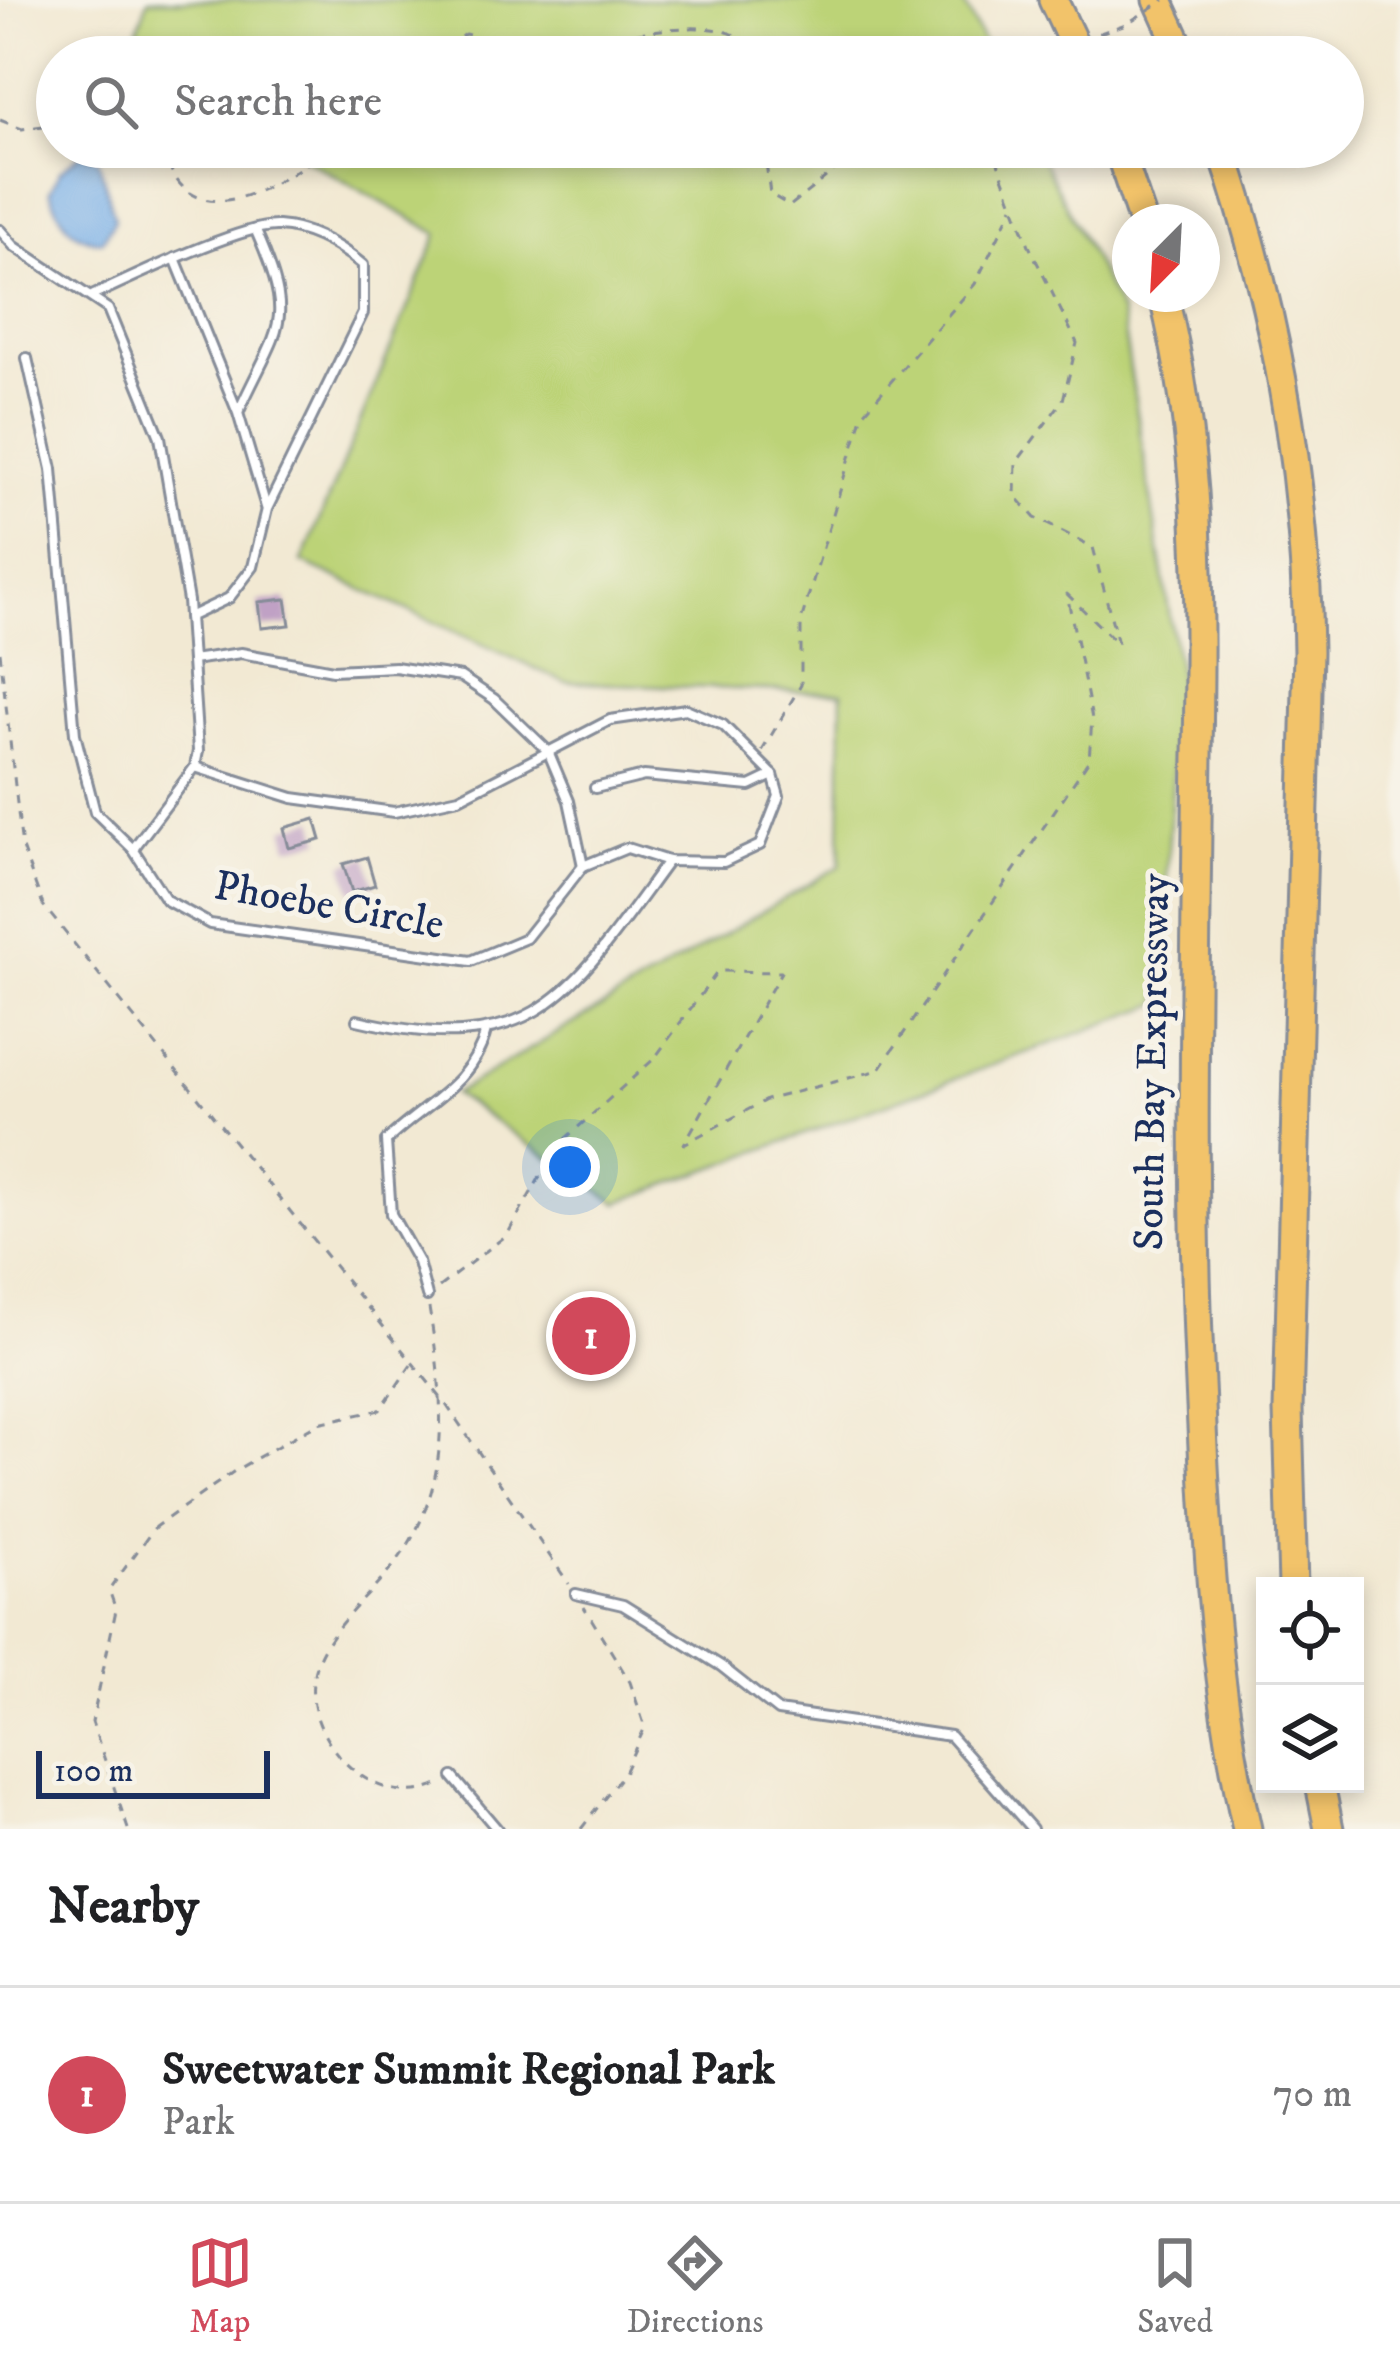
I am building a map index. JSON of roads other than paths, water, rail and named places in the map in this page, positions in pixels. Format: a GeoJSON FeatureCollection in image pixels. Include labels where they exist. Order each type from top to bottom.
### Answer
{"type":"FeatureCollection","features":[{"type":"Feature","properties":{"kind":"highway"},"geometry":{"type":"LineString","coordinates":[[1053,0],[1070,36]]}},
{"type":"Feature","properties":{"kind":"highway"},"geometry":{"type":"LineString","coordinates":[[1161,0],[1176,36]]}},
{"type":"Feature","properties":{"kind":"highway"},"geometry":{"type":"LineString","coordinates":[[1125,168],[1137,204]]}},
{"type":"Feature","properties":{"kind":"highway"},"geometry":{"type":"LineString","coordinates":[[1227,168],[1276,342],[1294,444],[1306,582],[1288,1410],[1293,1577]]}},
{"type":"Feature","properties":{"kind":"highway","name":"South Bay Expressway"},"geometry":{"type":"LineString","coordinates":[[1167,312],[1186,404],[1200,551],[1192,1290],[1203,1521],[1227,1738],[1247,1829]]}},
{"type":"Feature","properties":{"kind":"lane"},"geometry":{"type":"LineString","coordinates":[[92,296],[175,258],[276,225],[335,242],[362,265],[363,313],[267,509],[253,567],[229,598],[189,617]]}},
{"type":"Feature","properties":{"kind":"lane"},"geometry":{"type":"LineString","coordinates":[[0,230],[14,246],[108,309],[160,437],[189,617],[196,767],[133,849]]}},
{"type":"Feature","properties":{"kind":"lane"},"geometry":{"type":"LineString","coordinates":[[238,412],[283,315],[282,290],[256,231]]}},
{"type":"Feature","properties":{"kind":"lane"},"geometry":{"type":"LineString","coordinates":[[175,258],[238,412],[267,509]]}},
{"type":"Feature","properties":{"kind":"lane","name":"Phoebe Circle"},"geometry":{"type":"LineString","coordinates":[[27,358],[52,469],[75,734],[94,812],[133,849],[166,900],[210,924],[471,962],[526,938],[583,866]]}},
{"type":"Feature","properties":{"kind":"lane"},"geometry":{"type":"LineString","coordinates":[[192,660],[241,653],[333,670],[395,667],[461,677],[494,699],[548,751],[569,801],[583,866],[627,848],[668,861],[724,862],[760,845],[779,796],[773,775],[723,725],[686,709],[610,720],[548,751],[459,798],[394,812],[292,798],[196,767]]}},
{"type":"Feature","properties":{"kind":"lane"},"geometry":{"type":"LineString","coordinates":[[595,788],[644,776],[751,786],[773,775]]}},
{"type":"Feature","properties":{"kind":"lane"},"geometry":{"type":"LineString","coordinates":[[357,1019],[426,1033],[486,1031],[547,1008],[590,968],[668,861]]}},
{"type":"Feature","properties":{"kind":"lane"},"geometry":{"type":"LineString","coordinates":[[427,1296],[418,1262],[391,1214],[386,1141],[424,1104],[461,1082],[481,1051],[486,1031]]}},
{"type":"Feature","properties":{"kind":"lane"},"geometry":{"type":"LineString","coordinates":[[576,1594],[623,1605],[721,1666],[778,1711],[950,1736],[1032,1829]]}},
{"type":"Feature","properties":{"kind":"lane"},"geometry":{"type":"LineString","coordinates":[[453,1777],[497,1829]]}},
{"type":"Feature","properties":{"kind":"water"},"geometry":{"type":"Polygon","coordinates":[[[101,168],[115,219],[102,241],[82,237],[58,210],[50,191],[60,171],[101,168]]]}},
{"type":"Feature","properties":{"kind":"place","name":"Sweetwater Summit Regional Park"},"geometry":{"type":"Point","coordinates":[591,1336]}}]}
